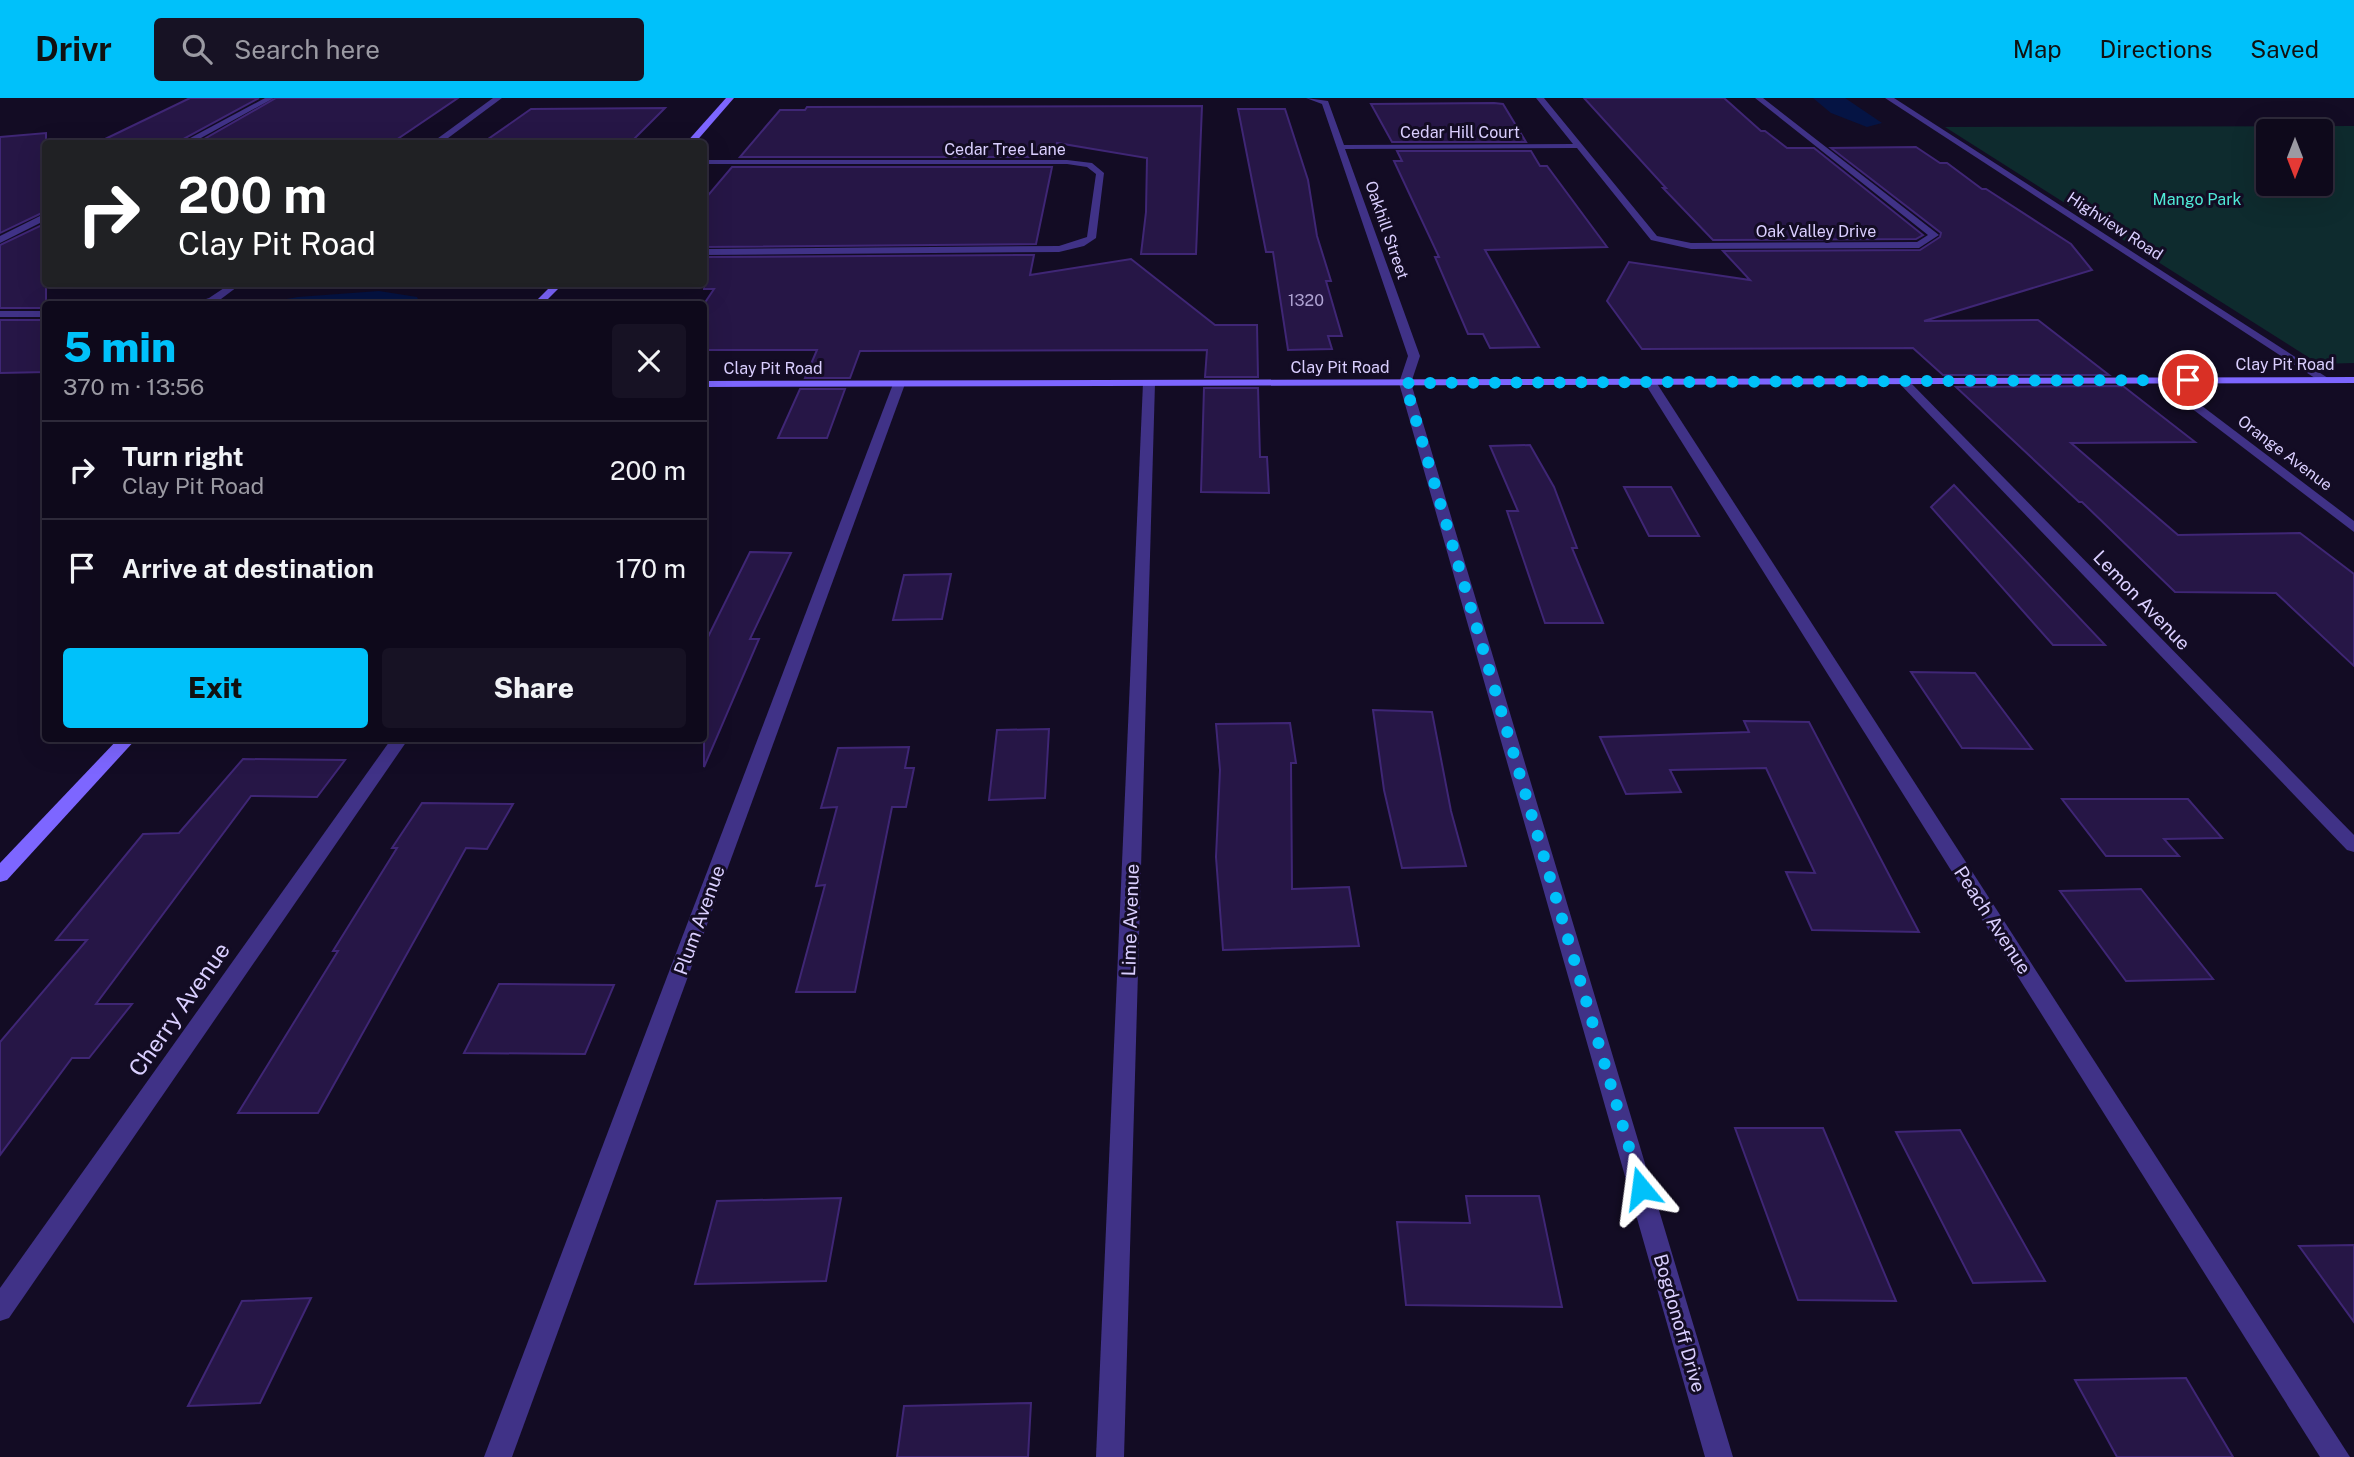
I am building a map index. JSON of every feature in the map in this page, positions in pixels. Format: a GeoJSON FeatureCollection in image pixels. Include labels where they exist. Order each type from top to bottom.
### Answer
{"type":"FeatureCollection","features":[{"type":"Feature","properties":{"kind":"street"},"geometry":{"type":"LineString","coordinates":[[191,140],[270,98]]}},
{"type":"Feature","properties":{"kind":"street"},"geometry":{"type":"LineString","coordinates":[[440,140],[498,98]]}},
{"type":"Feature","properties":{"kind":"street"},"geometry":{"type":"LineString","coordinates":[[693,140],[730,98]]}},
{"type":"Feature","properties":{"kind":"street","name":"Oakhill Street"},"geometry":{"type":"LineString","coordinates":[[1310,98],[1325,103],[1414,356],[1405,383]]}},
{"type":"Feature","properties":{"kind":"street","name":"Oak Valley Drive"},"geometry":{"type":"LineString","coordinates":[[1539,98],[1654,237],[1691,246],[1919,245],[1934,235],[1759,98]]}},
{"type":"Feature","properties":{"kind":"street","name":"Highview Road"},"geometry":{"type":"LineString","coordinates":[[1889,98],[2325,380]]}},
{"type":"Feature","properties":{"kind":"street","name":"Cedar Hill Court"},"geometry":{"type":"LineString","coordinates":[[1342,147],[1578,146]]}},
{"type":"Feature","properties":{"kind":"street","name":"Cedar Tree Lane"},"geometry":{"type":"LineString","coordinates":[[707,162],[1067,162],[1089,165],[1100,173],[1091,238],[1081,244],[1059,249],[707,251]]}},
{"type":"Feature","properties":{"kind":"street"},"geometry":{"type":"LineString","coordinates":[[0,240],[42,218]]}},
{"type":"Feature","properties":{"kind":"street"},"geometry":{"type":"LineString","coordinates":[[209,301],[232,287]]}},
{"type":"Feature","properties":{"kind":"street"},"geometry":{"type":"LineString","coordinates":[[541,301],[555,287]]}},
{"type":"Feature","properties":{"kind":"street"},"geometry":{"type":"LineString","coordinates":[[0,314],[42,314]]}},
{"type":"Feature","properties":{"kind":"street","name":"Orange Avenue"},"geometry":{"type":"LineString","coordinates":[[2161,380],[2354,528]]}},
{"type":"Feature","properties":{"kind":"street","name":"Clay Pit Road"},"geometry":{"type":"LineString","coordinates":[[707,384],[2354,380]]}},
{"type":"Feature","properties":{"kind":"street","name":"Lemon Avenue"},"geometry":{"type":"LineString","coordinates":[[1903,381],[2354,846]]}},
{"type":"Feature","properties":{"kind":"street","name":"Peach Avenue"},"geometry":{"type":"LineString","coordinates":[[1650,382],[2336,1457]]}},
{"type":"Feature","properties":{"kind":"street","name":"Lime Avenue"},"geometry":{"type":"LineString","coordinates":[[1110,1457],[1149,383]]}},
{"type":"Feature","properties":{"kind":"street","name":"Bogdonoff Drive"},"geometry":{"type":"LineString","coordinates":[[1405,383],[1719,1457]]}},
{"type":"Feature","properties":{"kind":"street","name":"Plum Avenue"},"geometry":{"type":"LineString","coordinates":[[498,1457],[899,384]]}},
{"type":"Feature","properties":{"kind":"street"},"geometry":{"type":"LineString","coordinates":[[0,875],[125,742]]}},
{"type":"Feature","properties":{"kind":"street","name":"Cherry Avenue"},"geometry":{"type":"LineString","coordinates":[[0,1310],[398,742]]}},
{"type":"Feature","properties":{"kind":"green space","name":"Mango Park"},"geometry":{"type":"Polygon","coordinates":[[[2256,126],[2256,196],[2333,196],[2333,126],[2354,126],[2354,363],[2319,364],[1945,127],[2256,126]]]}},
{"type":"Feature","properties":{"kind":"shaded area"},"geometry":{"type":"Polygon","coordinates":[[[1813,98],[1845,98],[1882,123],[1867,127],[1831,113],[1813,98]]]}},
{"type":"Feature","properties":{"kind":"shaded area"},"geometry":{"type":"Polygon","coordinates":[[[379,291],[417,297],[419,301],[275,301],[379,291]]]}},
{"type":"Feature","properties":{"kind":"building"},"geometry":{"type":"Polygon","coordinates":[[[190,98],[259,98],[182,140],[103,140],[190,98]]]}},
{"type":"Feature","properties":{"kind":"building"},"geometry":{"type":"Polygon","coordinates":[[[276,98],[458,98],[396,140],[202,140],[276,98]]]}},
{"type":"Feature","properties":{"kind":"building"},"geometry":{"type":"Polygon","coordinates":[[[1584,98],[1724,98],[1761,131],[1765,131],[1787,148],[1814,148],[1923,235],[1916,239],[1713,240],[1584,98]]]}},
{"type":"Feature","properties":{"kind":"building"},"geometry":{"type":"Polygon","coordinates":[[[1371,104],[1503,104],[1526,142],[1392,142],[1371,104]]]}},
{"type":"Feature","properties":{"kind":"building"},"geometry":{"type":"Polygon","coordinates":[[[1202,106],[1196,254],[1141,254],[1146,212],[1147,158],[1057,143],[1054,157],[740,157],[780,110],[805,110],[807,107],[1202,106]]]}},
{"type":"Feature","properties":{"kind":"building"},"geometry":{"type":"Polygon","coordinates":[[[665,108],[633,140],[487,140],[531,109],[665,108]]]}},
{"type":"Feature","properties":{"kind":"building"},"geometry":{"type":"Polygon","coordinates":[[[1238,109],[1285,109],[1308,180],[1317,236],[1331,281],[1326,281],[1342,336],[1328,336],[1332,349],[1288,350],[1273,252],[1266,252],[1238,109]]]}},
{"type":"Feature","properties":{"kind":"building"},"geometry":{"type":"Polygon","coordinates":[[[46,133],[46,140],[42,140],[42,213],[0,233],[0,137],[46,133]]]}},
{"type":"Feature","properties":{"kind":"building"},"geometry":{"type":"Polygon","coordinates":[[[1916,147],[1940,163],[1947,163],[1982,189],[1986,189],[2071,244],[2092,270],[1924,321],[2038,320],[2109,375],[1943,375],[1913,348],[1642,349],[1607,301],[1629,262],[1750,280],[1723,251],[1920,250],[1940,237],[1941,233],[1831,148],[1916,147]]]}},
{"type":"Feature","properties":{"kind":"building"},"geometry":{"type":"Polygon","coordinates":[[[1397,151],[1531,151],[1540,166],[1547,166],[1607,247],[1485,250],[1539,347],[1490,348],[1483,334],[1468,334],[1435,257],[1439,257],[1394,161],[1402,161],[1397,151]]]}},
{"type":"Feature","properties":{"kind":"building"},"geometry":{"type":"Polygon","coordinates":[[[732,167],[1052,167],[1036,244],[707,247],[707,196],[732,167]]]}},
{"type":"Feature","properties":{"kind":"building"},"geometry":{"type":"Polygon","coordinates":[[[42,225],[42,287],[46,287],[46,301],[42,301],[42,308],[0,308],[0,245],[42,225]]]}},
{"type":"Feature","properties":{"kind":"building"},"geometry":{"type":"Polygon","coordinates":[[[1034,255],[1030,275],[1131,259],[1215,325],[1257,325],[1258,377],[1205,377],[1207,350],[860,351],[850,378],[805,378],[817,350],[707,350],[706,301],[714,289],[704,289],[707,287],[707,257],[1034,255]]]}},
{"type":"Feature","properties":{"kind":"building"},"geometry":{"type":"Polygon","coordinates":[[[0,320],[42,320],[42,372],[0,373],[0,320]]]}},
{"type":"Feature","properties":{"kind":"building"},"geometry":{"type":"Polygon","coordinates":[[[2123,386],[2195,442],[2071,443],[2178,535],[2300,533],[2354,574],[2354,666],[2276,593],[2175,592],[2082,502],[1956,387],[2123,386]]]}},
{"type":"Feature","properties":{"kind":"building"},"geometry":{"type":"Polygon","coordinates":[[[1204,388],[1258,388],[1260,457],[1267,457],[1269,493],[1201,492],[1204,388]]]}},
{"type":"Feature","properties":{"kind":"building"},"geometry":{"type":"Polygon","coordinates":[[[800,389],[845,389],[827,438],[778,438],[800,389]]]}},
{"type":"Feature","properties":{"kind":"building"},"geometry":{"type":"Polygon","coordinates":[[[1530,445],[1554,487],[1577,548],[1572,548],[1603,623],[1545,623],[1507,511],[1518,511],[1490,446],[1530,445]]]}},
{"type":"Feature","properties":{"kind":"building"},"geometry":{"type":"Polygon","coordinates":[[[1954,485],[2105,645],[2053,645],[1931,507],[1954,485]]]}},
{"type":"Feature","properties":{"kind":"building"},"geometry":{"type":"Polygon","coordinates":[[[1624,487],[1671,487],[1699,536],[1649,536],[1624,487]]]}},
{"type":"Feature","properties":{"kind":"building"},"geometry":{"type":"Polygon","coordinates":[[[750,552],[791,553],[750,639],[759,639],[704,767],[704,742],[707,742],[707,639],[750,552]]]}},
{"type":"Feature","properties":{"kind":"building"},"geometry":{"type":"Polygon","coordinates":[[[951,574],[942,619],[893,620],[904,575],[951,574]]]}},
{"type":"Feature","properties":{"kind":"building"},"geometry":{"type":"Polygon","coordinates":[[[1911,672],[1975,673],[2032,749],[1962,748],[1911,672]]]}},
{"type":"Feature","properties":{"kind":"building"},"geometry":{"type":"Polygon","coordinates":[[[1373,710],[1432,712],[1451,811],[1466,866],[1402,868],[1384,790],[1373,710]]]}},
{"type":"Feature","properties":{"kind":"building"},"geometry":{"type":"Polygon","coordinates":[[[1744,721],[1809,722],[1919,932],[1812,930],[1786,872],[1815,873],[1766,768],[1670,770],[1681,792],[1626,794],[1600,737],[1749,732],[1744,721]]]}},
{"type":"Feature","properties":{"kind":"building"},"geometry":{"type":"Polygon","coordinates":[[[1290,723],[1296,763],[1291,763],[1292,889],[1349,887],[1359,946],[1223,950],[1216,857],[1220,770],[1216,724],[1290,723]]]}},
{"type":"Feature","properties":{"kind":"building"},"geometry":{"type":"Polygon","coordinates":[[[1049,729],[1045,798],[989,800],[997,730],[1049,729]]]}},
{"type":"Feature","properties":{"kind":"building"},"geometry":{"type":"Polygon","coordinates":[[[909,747],[905,768],[914,768],[906,807],[892,807],[855,992],[796,992],[825,885],[816,886],[837,807],[821,808],[838,748],[909,747]]]}},
{"type":"Feature","properties":{"kind":"building"},"geometry":{"type":"Polygon","coordinates":[[[243,759],[345,760],[317,797],[251,796],[96,1004],[132,1004],[89,1058],[72,1058],[0,1155],[0,1042],[87,940],[56,940],[143,834],[179,833],[243,759]]]}},
{"type":"Feature","properties":{"kind":"building"},"geometry":{"type":"Polygon","coordinates":[[[2062,799],[2188,799],[2222,838],[2164,839],[2179,856],[2106,856],[2062,799]]]}},
{"type":"Feature","properties":{"kind":"building"},"geometry":{"type":"Polygon","coordinates":[[[422,803],[513,804],[487,849],[466,848],[318,1113],[238,1113],[338,951],[333,951],[397,848],[392,848],[422,803]]]}},
{"type":"Feature","properties":{"kind":"building"},"geometry":{"type":"Polygon","coordinates":[[[2141,889],[2213,979],[2126,981],[2060,891],[2141,889]]]}},
{"type":"Feature","properties":{"kind":"building"},"geometry":{"type":"Polygon","coordinates":[[[499,984],[614,985],[585,1054],[464,1053],[499,984]]]}},
{"type":"Feature","properties":{"kind":"building"},"geometry":{"type":"Polygon","coordinates":[[[1735,1128],[1823,1128],[1896,1301],[1798,1300],[1735,1128]]]}},
{"type":"Feature","properties":{"kind":"building"},"geometry":{"type":"Polygon","coordinates":[[[1960,1130],[2045,1281],[1973,1283],[1896,1132],[1960,1130]]]}},
{"type":"Feature","properties":{"kind":"building"},"geometry":{"type":"Polygon","coordinates":[[[1466,1196],[1539,1196],[1562,1307],[1406,1305],[1397,1222],[1470,1223],[1466,1196]]]}},
{"type":"Feature","properties":{"kind":"building"},"geometry":{"type":"Polygon","coordinates":[[[841,1198],[826,1281],[695,1284],[717,1201],[841,1198]]]}},
{"type":"Feature","properties":{"kind":"building"},"geometry":{"type":"Polygon","coordinates":[[[2354,1245],[2354,1322],[2299,1246],[2354,1245]]]}},
{"type":"Feature","properties":{"kind":"building"},"geometry":{"type":"Polygon","coordinates":[[[311,1298],[260,1403],[188,1406],[242,1301],[311,1298]]]}},
{"type":"Feature","properties":{"kind":"building"},"geometry":{"type":"Polygon","coordinates":[[[2186,1378],[2233,1457],[2117,1457],[2075,1380],[2186,1378]]]}},
{"type":"Feature","properties":{"kind":"building"},"geometry":{"type":"Polygon","coordinates":[[[1031,1403],[1028,1457],[897,1457],[904,1406],[1031,1403]]]}},
{"type":"Feature","properties":{"kind":"route"},"geometry":{"type":"LineString","coordinates":[[1641,1188],[1405,383],[2188,380]]}}]}
